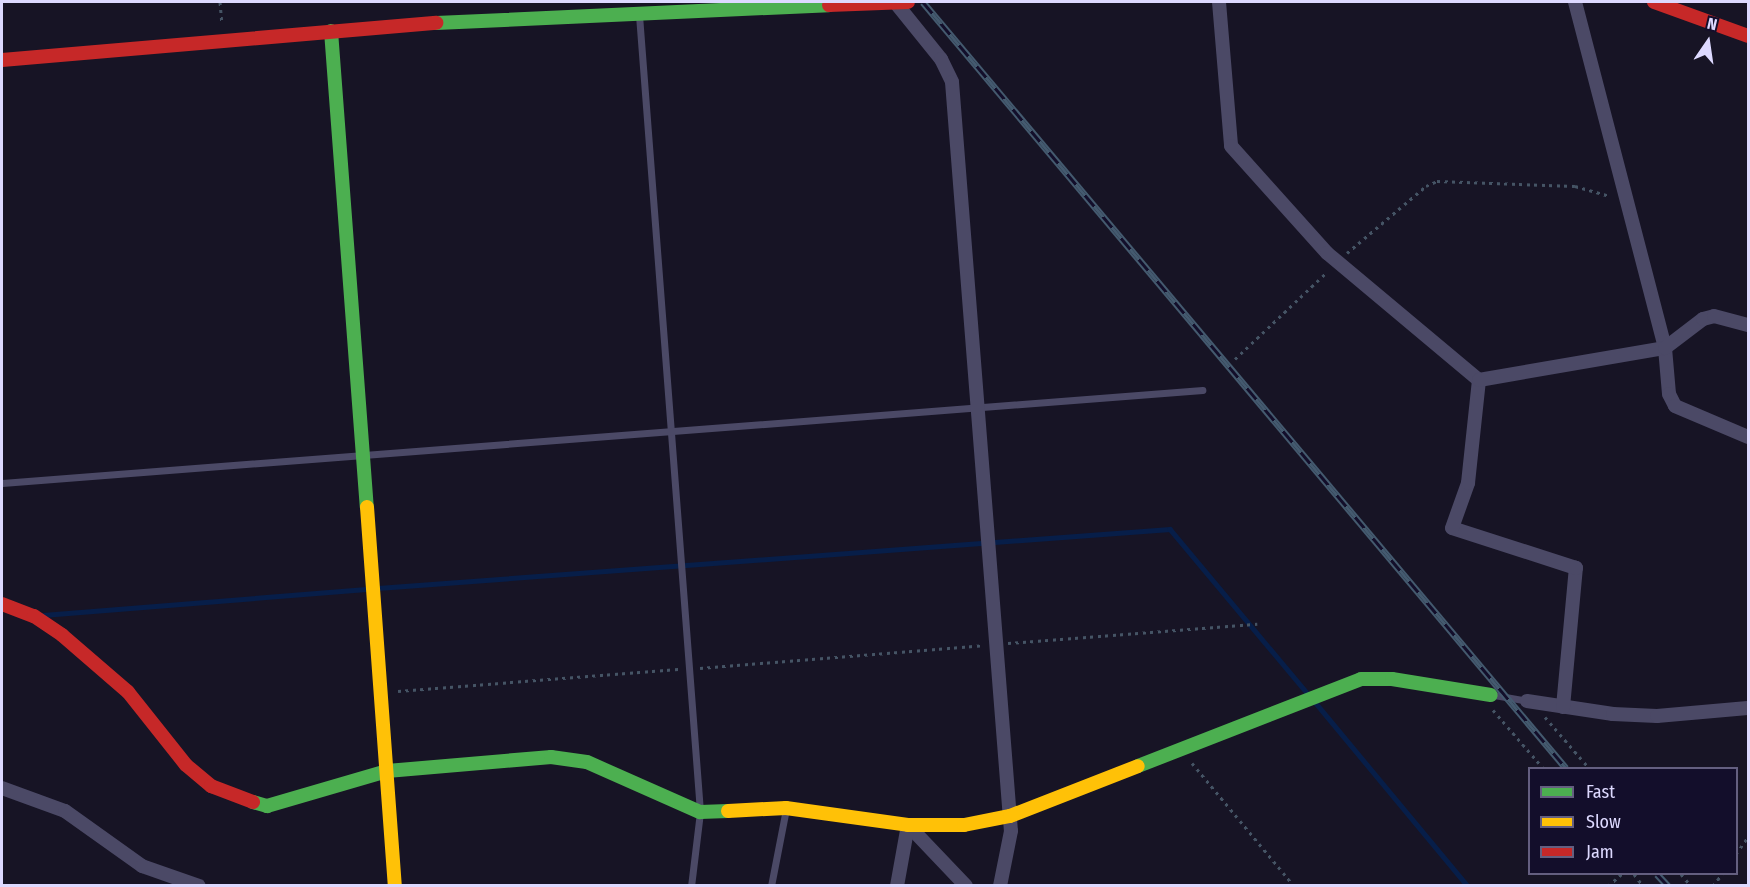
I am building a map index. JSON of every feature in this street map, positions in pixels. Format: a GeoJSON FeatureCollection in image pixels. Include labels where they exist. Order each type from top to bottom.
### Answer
{"type":"FeatureCollection","features":[{"type":"Feature","properties":{"kind":"street"},"geometry":{"type":"LineString","coordinates":[[2,60],[331,31],[638,10],[760,4],[901,2],[941,59],[952,82],[1011,831],[1000,885]]}},
{"type":"Feature","properties":{"kind":"street"},"geometry":{"type":"LineString","coordinates":[[1219,2],[1231,146],[1337,262],[1479,380],[1665,348],[1702,319],[1714,316],[1749,325]]}},
{"type":"Feature","properties":{"kind":"street"},"geometry":{"type":"LineString","coordinates":[[1575,2],[1665,348],[1669,394],[1675,406],[1749,437]]}},
{"type":"Feature","properties":{"kind":"street"},"geometry":{"type":"LineString","coordinates":[[1654,2],[1681,6],[1749,36]]}},
{"type":"Feature","properties":{"kind":"street"},"geometry":{"type":"LineString","coordinates":[[331,31],[395,885]]}},
{"type":"Feature","properties":{"kind":"street"},"geometry":{"type":"LineString","coordinates":[[1479,380],[1468,483],[1452,528],[1576,568],[1563,707]]}},
{"type":"Feature","properties":{"kind":"street"},"geometry":{"type":"LineString","coordinates":[[2,604],[34,616],[62,635],[128,692],[186,765],[231,797],[267,806],[288,803],[387,771],[570,757],[700,812],[786,807],[908,825],[964,825],[1010,816],[1361,679],[1392,679],[1487,694]]}},
{"type":"Feature","properties":{"kind":"street"},"geometry":{"type":"LineString","coordinates":[[1532,702],[1657,716],[1749,708]]}},
{"type":"Feature","properties":{"kind":"street"},"geometry":{"type":"LineString","coordinates":[[2,788],[65,811],[142,866],[200,885]]}},
{"type":"Feature","properties":{"kind":"street"},"geometry":{"type":"LineString","coordinates":[[897,885],[908,825]]}},
{"type":"Feature","properties":{"kind":"street"},"geometry":{"type":"LineString","coordinates":[[908,825],[966,885]]}},
{"type":"Feature","properties":{"kind":"lane"},"geometry":{"type":"LineString","coordinates":[[638,10],[700,812],[691,885]]}},
{"type":"Feature","properties":{"kind":"lane"},"geometry":{"type":"LineString","coordinates":[[2,483],[363,457],[1202,390]]}},
{"type":"Feature","properties":{"kind":"lane"},"geometry":{"type":"LineString","coordinates":[[1487,694],[1532,702]]}},
{"type":"Feature","properties":{"kind":"lane"},"geometry":{"type":"LineString","coordinates":[[771,885],[786,807]]}},
{"type":"Feature","properties":{"kind":"path"},"geometry":{"type":"LineString","coordinates":[[220,2],[224,40]]}},
{"type":"Feature","properties":{"kind":"path"},"geometry":{"type":"LineString","coordinates":[[1235,359],[1337,262],[1426,186],[1437,181],[1575,186],[1627,201]]}},
{"type":"Feature","properties":{"kind":"path"},"geometry":{"type":"LineString","coordinates":[[381,693],[1257,624]]}},
{"type":"Feature","properties":{"kind":"path"},"geometry":{"type":"LineString","coordinates":[[1487,694],[1542,767]]}},
{"type":"Feature","properties":{"kind":"path"},"geometry":{"type":"LineString","coordinates":[[1532,702],[1588,767]]}},
{"type":"Feature","properties":{"kind":"path"},"geometry":{"type":"LineString","coordinates":[[1180,749],[1294,885]]}},
{"type":"Feature","properties":{"kind":"path"},"geometry":{"type":"LineString","coordinates":[[1738,853],[1749,837]]}},
{"type":"Feature","properties":{"kind":"path"},"geometry":{"type":"LineString","coordinates":[[1608,885],[1620,875]]}},
{"type":"Feature","properties":{"kind":"waterway"},"geometry":{"type":"LineString","coordinates":[[378,588],[1170,529],[1307,693]]}},
{"type":"Feature","properties":{"kind":"waterway"},"geometry":{"type":"LineString","coordinates":[[43,615],[366,589]]}},
{"type":"Feature","properties":{"kind":"waterway"},"geometry":{"type":"LineString","coordinates":[[1315,702],[1468,886]]}},
{"type":"Feature","properties":{"kind":"railway"},"geometry":{"type":"LineString","coordinates":[[923,2],[1565,767]]}},
{"type":"Feature","properties":{"kind":"railway"},"geometry":{"type":"LineString","coordinates":[[1658,875],[1668,886]]}},
{"type":"Feature","properties":{"kind":"traffic: fast"},"geometry":{"type":"LineString","coordinates":[[436,23],[829,5]]}},
{"type":"Feature","properties":{"kind":"traffic: fast"},"geometry":{"type":"LineString","coordinates":[[331,31],[367,507]]}},
{"type":"Feature","properties":{"kind":"traffic: fast"},"geometry":{"type":"LineString","coordinates":[[1138,766],[1361,679],[1392,679],[1491,695]]}},
{"type":"Feature","properties":{"kind":"traffic: fast"},"geometry":{"type":"LineString","coordinates":[[253,802],[267,806],[387,771],[551,757],[587,762],[700,812],[728,811]]}},
{"type":"Feature","properties":{"kind":"traffic: slow"},"geometry":{"type":"LineString","coordinates":[[367,507],[395,886]]}},
{"type":"Feature","properties":{"kind":"traffic: slow"},"geometry":{"type":"LineString","coordinates":[[728,811],[786,808],[908,825],[964,825],[1010,816],[1138,766]]}},
{"type":"Feature","properties":{"kind":"traffic: jam"},"geometry":{"type":"LineString","coordinates":[[829,5],[908,2]]}},
{"type":"Feature","properties":{"kind":"traffic: jam"},"geometry":{"type":"LineString","coordinates":[[1654,2],[1748,36]]}},
{"type":"Feature","properties":{"kind":"traffic: jam"},"geometry":{"type":"LineString","coordinates":[[2,60],[436,23]]}},
{"type":"Feature","properties":{"kind":"traffic: jam"},"geometry":{"type":"LineString","coordinates":[[2,604],[34,616],[62,635],[128,692],[186,765],[211,786],[253,802]]}}]}
